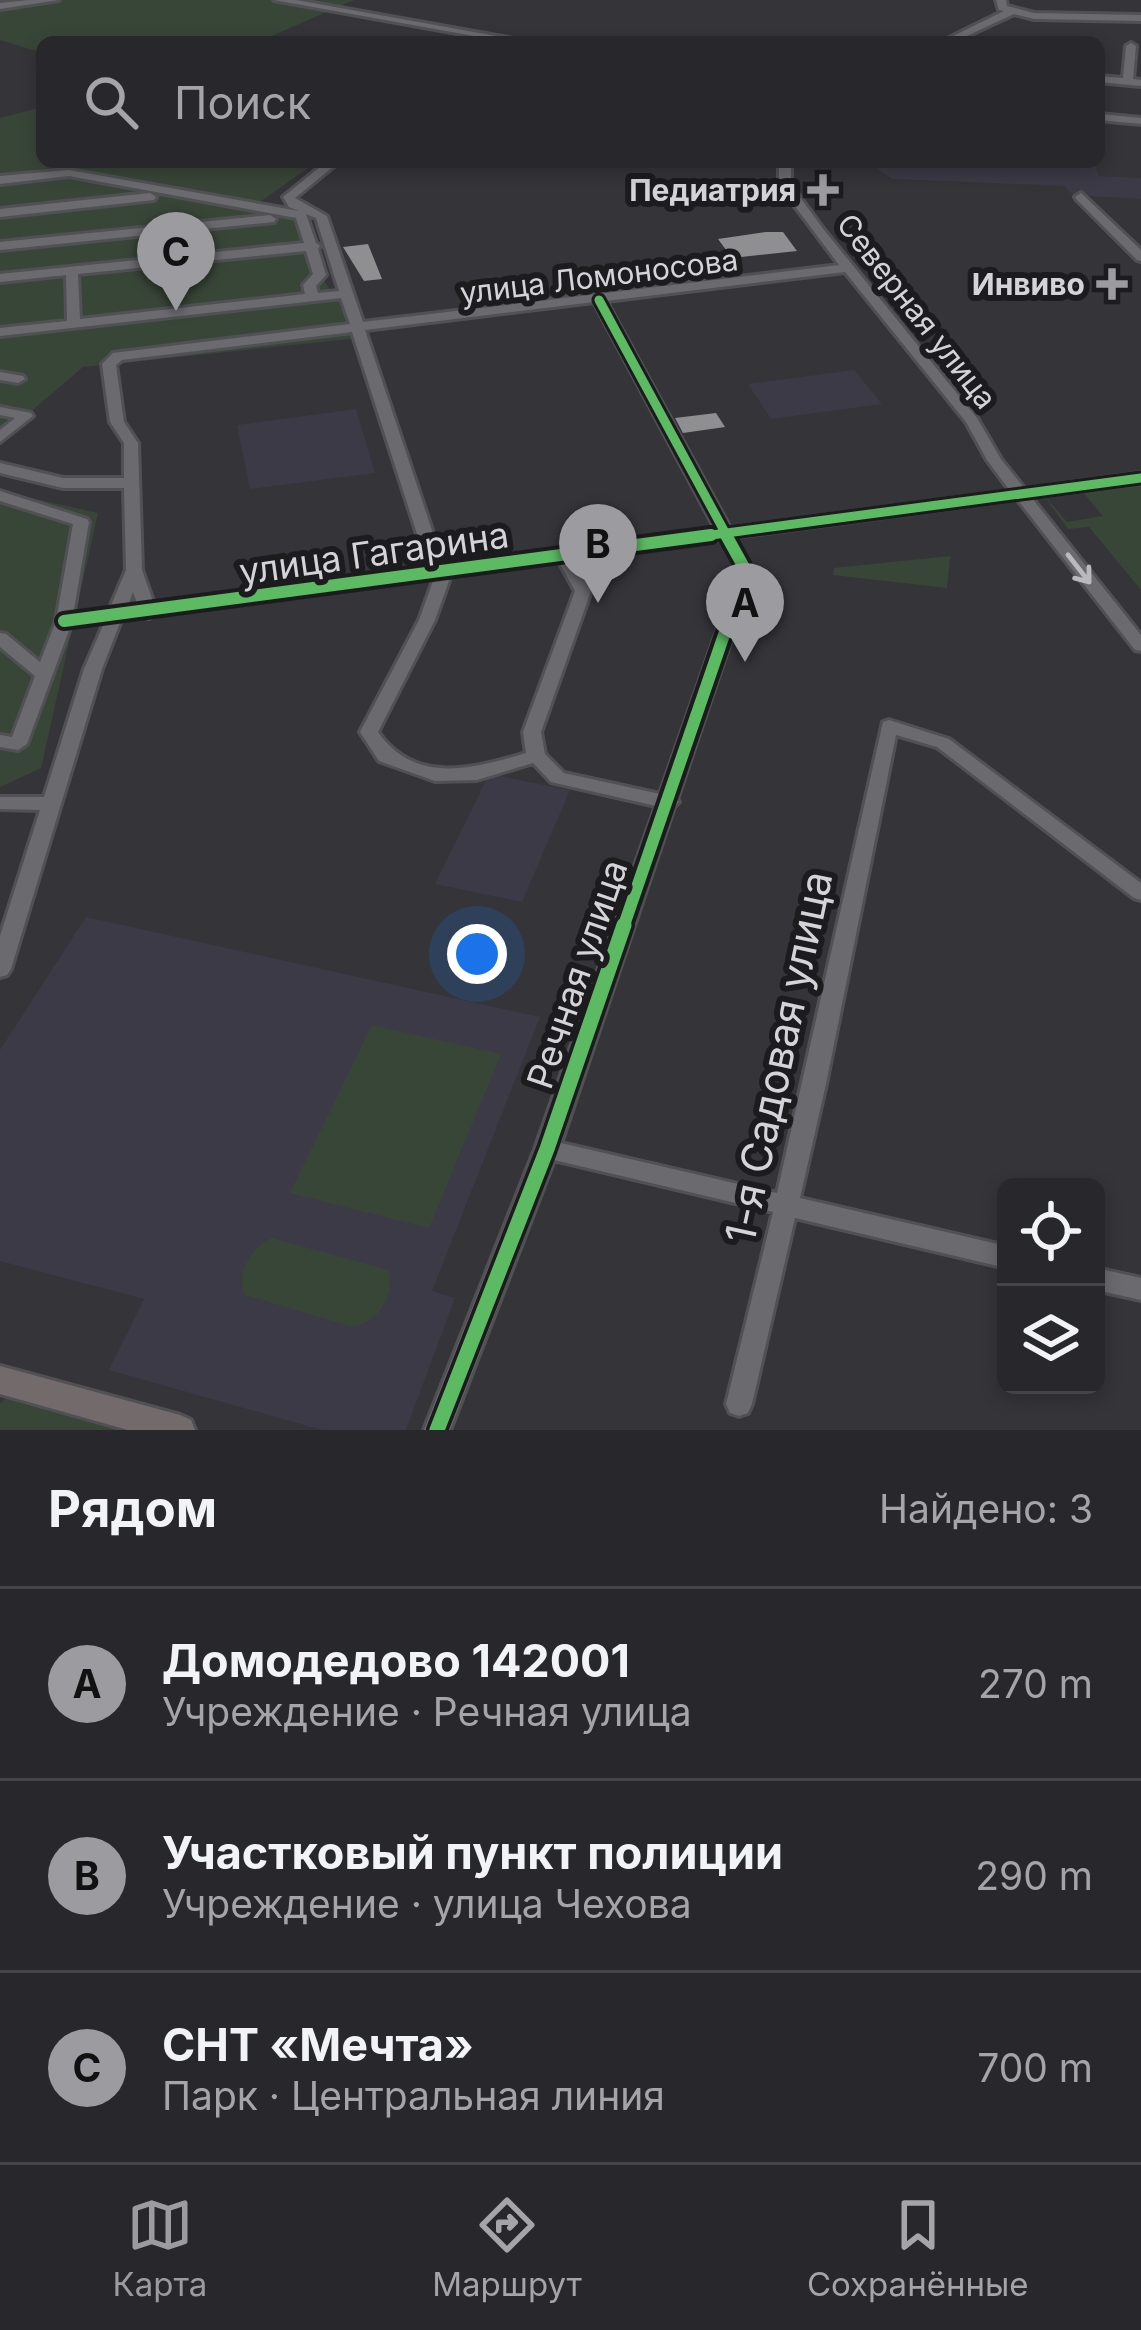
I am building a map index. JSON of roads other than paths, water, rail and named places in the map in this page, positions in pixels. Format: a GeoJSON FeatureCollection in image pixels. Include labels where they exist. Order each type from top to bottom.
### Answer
{"type":"FeatureCollection","features":[{"type":"Feature","properties":{"kind":"main road"},"geometry":{"type":"LineString","coordinates":[[0,1380],[180,1430]]}},
{"type":"Feature","properties":{"kind":"street"},"geometry":{"type":"LineString","coordinates":[[0,6],[54,0]]}},
{"type":"Feature","properties":{"kind":"street"},"geometry":{"type":"LineString","coordinates":[[279,0],[490,36]]}},
{"type":"Feature","properties":{"kind":"street"},"geometry":{"type":"LineString","coordinates":[[1001,0],[999,5],[1011,12]]}},
{"type":"Feature","properties":{"kind":"street"},"geometry":{"type":"LineString","coordinates":[[959,36],[1011,12],[1141,18]]}},
{"type":"Feature","properties":{"kind":"street"},"geometry":{"type":"LineString","coordinates":[[1105,80],[1135,82],[1130,46]]}},
{"type":"Feature","properties":{"kind":"street"},"geometry":{"type":"LineString","coordinates":[[1105,118],[1141,121]]}},
{"type":"Feature","properties":{"kind":"street"},"geometry":{"type":"LineString","coordinates":[[326,168],[290,197],[293,204],[321,216],[441,581],[427,620],[369,732],[386,757],[435,775],[478,774],[536,756]]}},
{"type":"Feature","properties":{"kind":"street","name":"Северная улица"},"geometry":{"type":"LineString","coordinates":[[785,168],[785,185],[1141,646]]}},
{"type":"Feature","properties":{"kind":"street"},"geometry":{"type":"LineString","coordinates":[[0,180],[70,173],[301,215]]}},
{"type":"Feature","properties":{"kind":"street"},"geometry":{"type":"LineString","coordinates":[[0,213],[172,194]]}},
{"type":"Feature","properties":{"kind":"street"},"geometry":{"type":"LineString","coordinates":[[1081,197],[1141,257]]}},
{"type":"Feature","properties":{"kind":"street"},"geometry":{"type":"LineString","coordinates":[[301,215],[320,275],[309,285],[313,297]]}},
{"type":"Feature","properties":{"kind":"street"},"geometry":{"type":"LineString","coordinates":[[0,246],[301,215]]}},
{"type":"Feature","properties":{"kind":"street"},"geometry":{"type":"LineString","coordinates":[[0,278],[314,246]]}},
{"type":"Feature","properties":{"kind":"street","name":"улица Ломоносова"},"geometry":{"type":"LineString","coordinates":[[130,483],[130,443],[116,422],[112,359],[847,268]]}},
{"type":"Feature","properties":{"kind":"street"},"geometry":{"type":"LineString","coordinates":[[72,274],[74,324]]}},
{"type":"Feature","properties":{"kind":"street"},"geometry":{"type":"LineString","coordinates":[[0,332],[344,294]]}},
{"type":"Feature","properties":{"kind":"street","name":"Речная улица"},"geometry":{"type":"LineString","coordinates":[[436,1430],[547,1149],[746,571],[599,300]]}},
{"type":"Feature","properties":{"kind":"street"},"geometry":{"type":"LineString","coordinates":[[0,376],[18,380]]}},
{"type":"Feature","properties":{"kind":"street"},"geometry":{"type":"LineString","coordinates":[[0,411],[26,416],[0,438]]}},
{"type":"Feature","properties":{"kind":"street"},"geometry":{"type":"LineString","coordinates":[[0,468],[63,483],[130,483],[134,569],[147,604]]}},
{"type":"Feature","properties":{"kind":"street","name":"улица Гагарина"},"geometry":{"type":"LineString","coordinates":[[64,621],[113,617],[147,604],[438,574],[1018,491],[1141,478]]}},
{"type":"Feature","properties":{"kind":"street"},"geometry":{"type":"LineString","coordinates":[[0,496],[81,522],[64,621],[18,744],[0,741]]}},
{"type":"Feature","properties":{"kind":"street"},"geometry":{"type":"LineString","coordinates":[[564,557],[584,591],[532,732],[536,756],[558,778],[669,802]]}},
{"type":"Feature","properties":{"kind":"street"},"geometry":{"type":"LineString","coordinates":[[0,969],[113,617],[134,569]]}},
{"type":"Feature","properties":{"kind":"street"},"geometry":{"type":"LineString","coordinates":[[121,597],[147,604]]}},
{"type":"Feature","properties":{"kind":"street"},"geometry":{"type":"LineString","coordinates":[[0,638],[44,675]]}},
{"type":"Feature","properties":{"kind":"street","name":"1-я Садовая улица"},"geometry":{"type":"LineString","coordinates":[[739,1404],[788,1206],[889,726],[943,743],[1141,893]]}},
{"type":"Feature","properties":{"kind":"street"},"geometry":{"type":"LineString","coordinates":[[0,803],[52,804]]}},
{"type":"Feature","properties":{"kind":"street"},"geometry":{"type":"LineString","coordinates":[[547,1149],[997,1255]]}},
{"type":"Feature","properties":{"kind":"street"},"geometry":{"type":"LineString","coordinates":[[1105,1281],[1141,1289]]}},
{"type":"Feature","properties":{"kind":"place","name":"Педиатрия"},"geometry":{"type":"Point","coordinates":[823,190]}},
{"type":"Feature","properties":{"kind":"place","name":"Инвиво"},"geometry":{"type":"Point","coordinates":[1112,284]}},
{"type":"Feature","properties":{"kind":"place","name":"СНТ «Мечта»"},"geometry":{"type":"Point","coordinates":[176,311]}},
{"type":"Feature","properties":{"kind":"place","name":"Участковый пункт полиции"},"geometry":{"type":"Point","coordinates":[598,603]}},
{"type":"Feature","properties":{"kind":"place","name":"Домодедово 142001"},"geometry":{"type":"Point","coordinates":[745,662]}}]}
